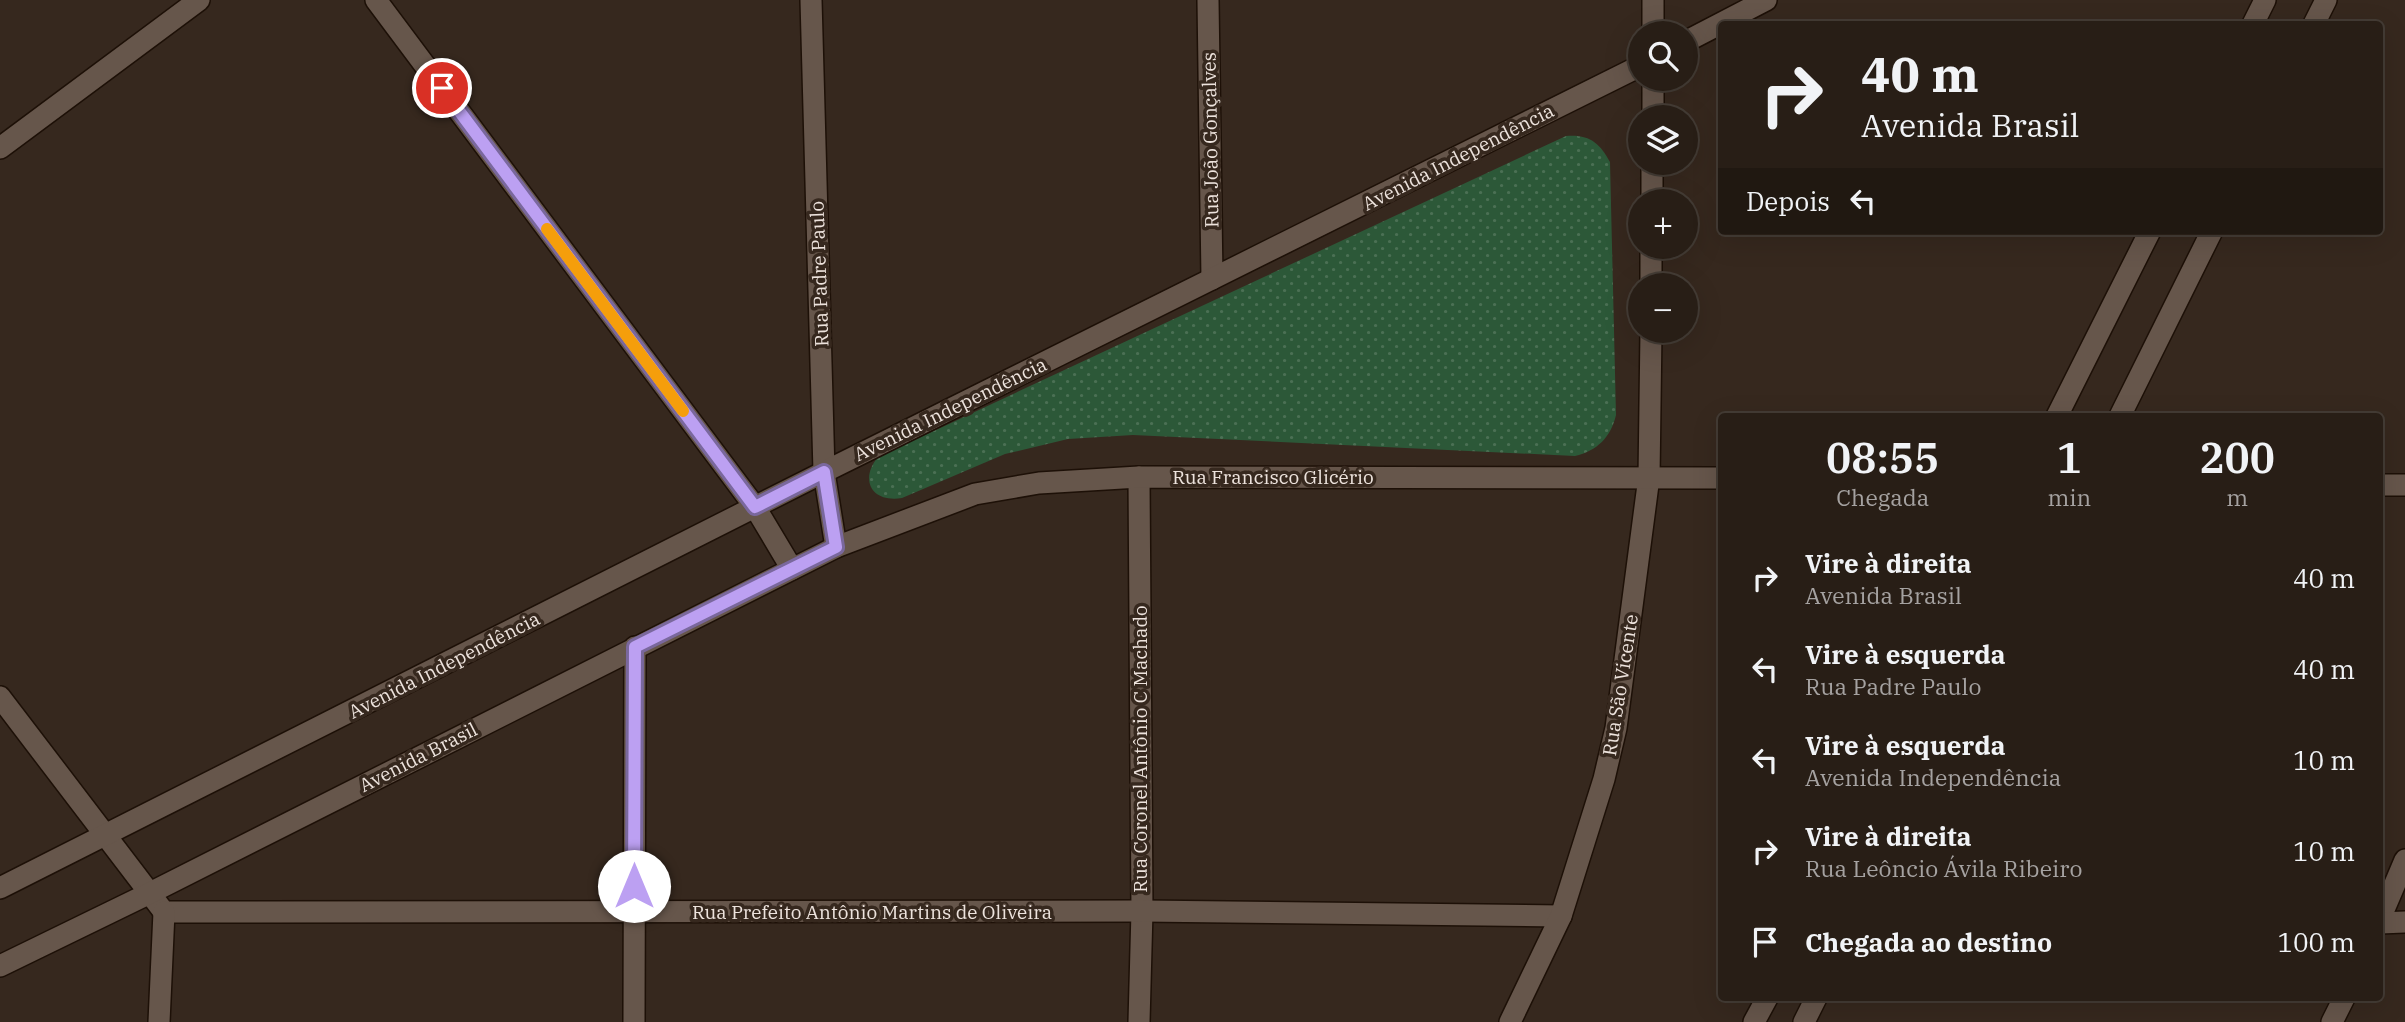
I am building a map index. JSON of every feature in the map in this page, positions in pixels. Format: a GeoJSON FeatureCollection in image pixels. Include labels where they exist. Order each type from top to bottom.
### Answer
{"type":"FeatureCollection","features":[{"type":"Feature","properties":{"kind":"street"},"geometry":{"type":"LineString","coordinates":[[0,148],[199,0]]}},
{"type":"Feature","properties":{"kind":"street"},"geometry":{"type":"LineString","coordinates":[[376,0],[755,507],[792,569]]}},
{"type":"Feature","properties":{"kind":"street","name":"Rua Padre Paulo"},"geometry":{"type":"LineString","coordinates":[[811,0],[824,472],[836,547]]}},
{"type":"Feature","properties":{"kind":"street","name":"Rua João Gonçalves"},"geometry":{"type":"LineString","coordinates":[[1208,0],[1212,279]]}},
{"type":"Feature","properties":{"kind":"street"},"geometry":{"type":"LineString","coordinates":[[1653,0],[1653,21]]}},
{"type":"Feature","properties":{"kind":"street"},"geometry":{"type":"LineString","coordinates":[[1726,21],[1766,0]]}},
{"type":"Feature","properties":{"kind":"street"},"geometry":{"type":"LineString","coordinates":[[2254,21],[2265,0]]}},
{"type":"Feature","properties":{"kind":"street"},"geometry":{"type":"LineString","coordinates":[[2316,21],[2326,0]]}},
{"type":"Feature","properties":{"kind":"street"},"geometry":{"type":"LineString","coordinates":[[1698,35],[1718,25]]}},
{"type":"Feature","properties":{"kind":"street","name":"Avenida Independência"},"geometry":{"type":"LineString","coordinates":[[0,888],[824,472],[1628,72]]}},
{"type":"Feature","properties":{"kind":"street"},"geometry":{"type":"LineString","coordinates":[[2059,413],[2148,235]]}},
{"type":"Feature","properties":{"kind":"street"},"geometry":{"type":"LineString","coordinates":[[2121,413],[2210,235]]}},
{"type":"Feature","properties":{"kind":"street","name":"Rua São Vicente"},"geometry":{"type":"LineString","coordinates":[[1510,1022],[1561,916],[1604,779],[1616,728],[1649,477],[1651,343]]}},
{"type":"Feature","properties":{"kind":"street","name":"Rua Francisco Glicério"},"geometry":{"type":"LineString","coordinates":[[836,547],[975,494],[1039,483],[1139,477],[1718,478]]}},
{"type":"Feature","properties":{"kind":"street","name":"Rua Coronel Antônio C Machado"},"geometry":{"type":"LineString","coordinates":[[1139,477],[1142,911],[1139,1022]]}},
{"type":"Feature","properties":{"kind":"street"},"geometry":{"type":"LineString","coordinates":[[2383,485],[2405,485]]}},
{"type":"Feature","properties":{"kind":"street","name":"Avenida Brasil"},"geometry":{"type":"LineString","coordinates":[[0,965],[150,893],[836,547]]}},
{"type":"Feature","properties":{"kind":"street"},"geometry":{"type":"LineString","coordinates":[[634,1022],[635,647]]}},
{"type":"Feature","properties":{"kind":"street"},"geometry":{"type":"LineString","coordinates":[[0,697],[164,912],[159,1022]]}},
{"type":"Feature","properties":{"kind":"street"},"geometry":{"type":"LineString","coordinates":[[2383,914],[2405,860]]}},
{"type":"Feature","properties":{"kind":"street","name":"Rua Prefeito Antônio Martins de Oliveira"},"geometry":{"type":"LineString","coordinates":[[164,912],[1142,911],[1561,916]]}},
{"type":"Feature","properties":{"kind":"street"},"geometry":{"type":"LineString","coordinates":[[2383,921],[2405,922]]}},
{"type":"Feature","properties":{"kind":"street"},"geometry":{"type":"LineString","coordinates":[[1755,1022],[1766,1001]]}},
{"type":"Feature","properties":{"kind":"street"},"geometry":{"type":"LineString","coordinates":[[1804,1022],[1814,1001]]}},
{"type":"Feature","properties":{"kind":"street"},"geometry":{"type":"LineString","coordinates":[[2332,1022],[2342,1001]]}},
{"type":"Feature","properties":{"kind":"green space"},"geometry":{"type":"Polygon","coordinates":[[[1566,136],[1593,141],[1610,162],[1616,415],[1607,436],[1590,451],[1575,456],[1133,435],[1068,439],[1005,454],[902,498],[883,497],[872,488],[870,474],[878,457],[1566,136]]]}},
{"type":"Feature","properties":{"kind":"slow traffic"},"geometry":{"type":"LineString","coordinates":[[547,229],[683,411]]}},
{"type":"Feature","properties":{"kind":"route"},"geometry":{"type":"LineString","coordinates":[[442,88],[755,507],[824,472],[836,547],[635,647],[634,886]]}}]}
